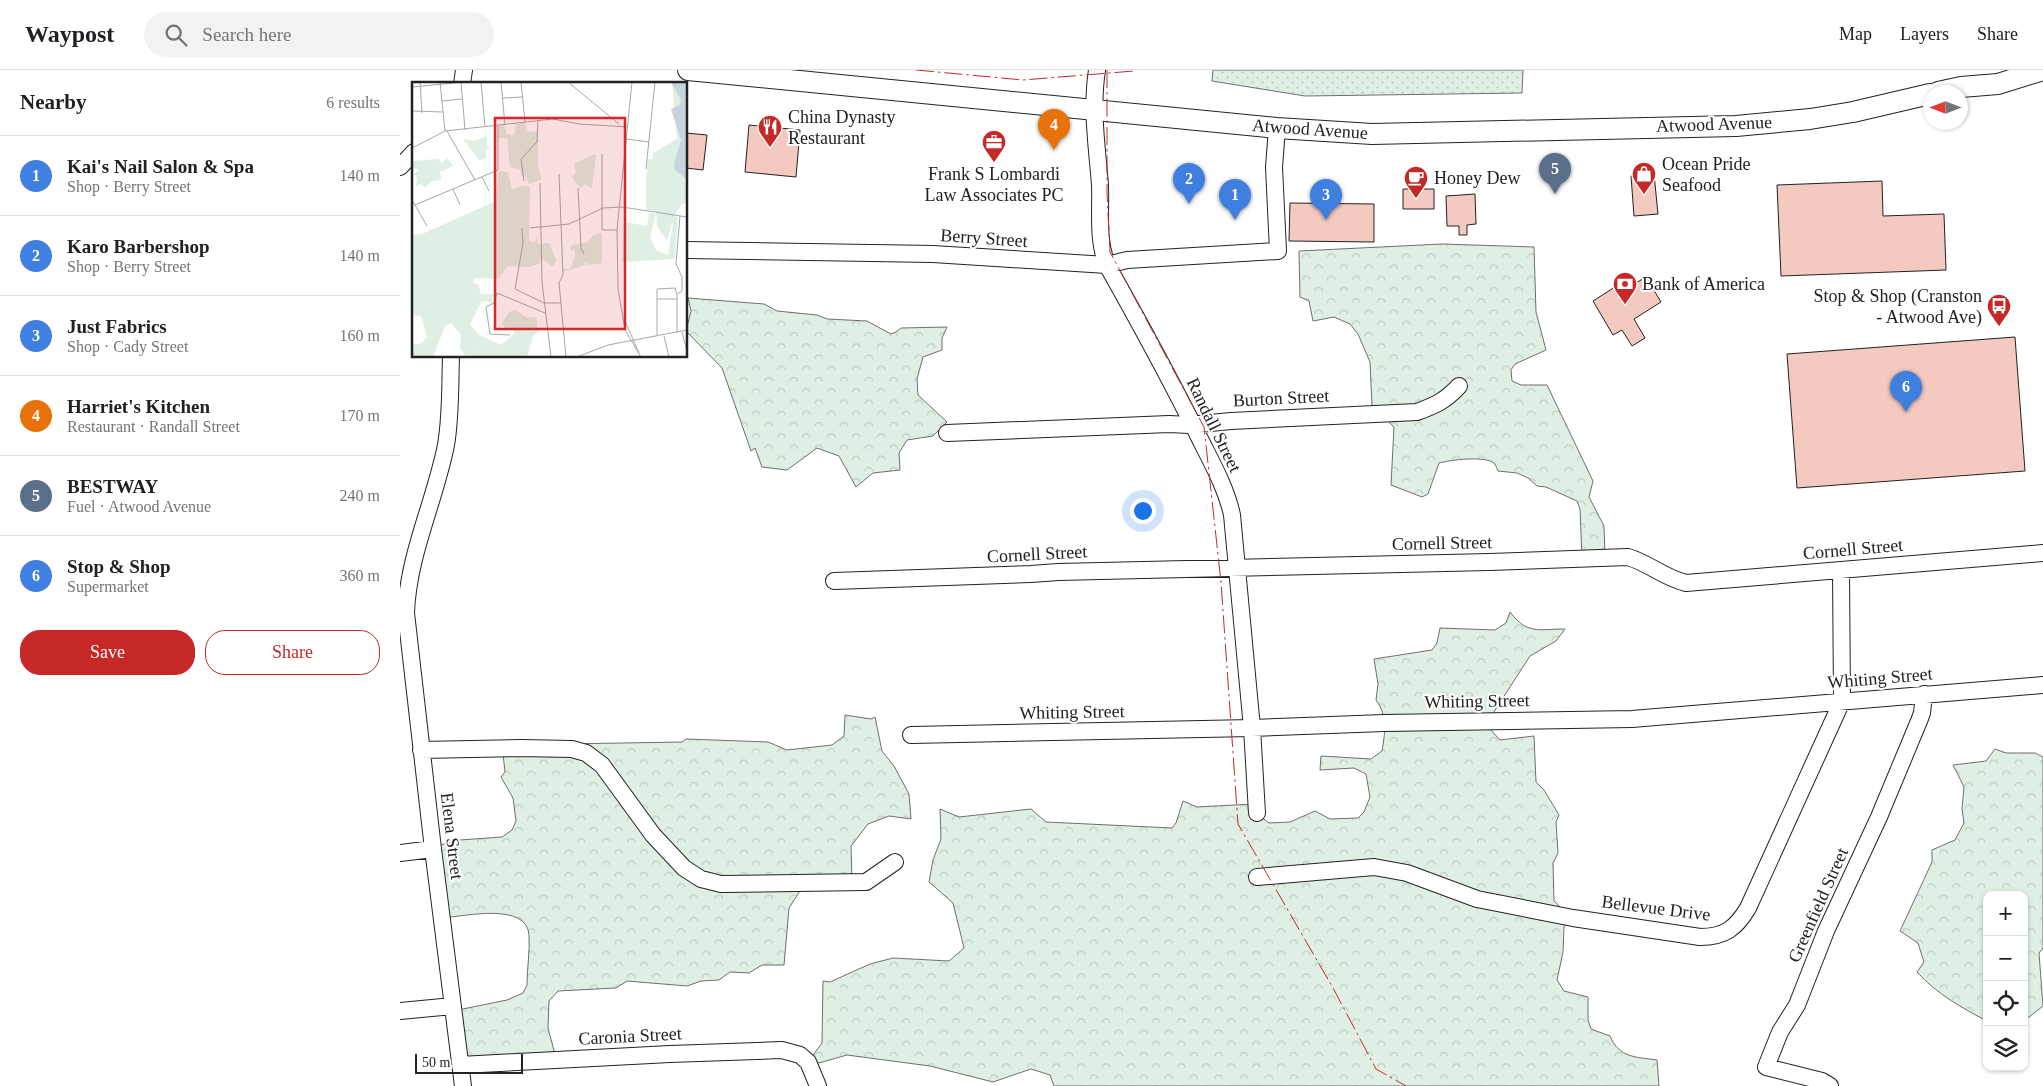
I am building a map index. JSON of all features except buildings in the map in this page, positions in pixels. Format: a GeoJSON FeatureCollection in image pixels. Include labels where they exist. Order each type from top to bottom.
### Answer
{"type":"FeatureCollection","features":[{"type":"Feature","properties":{"kind":"main road","name":"Atwood Avenue"},"geometry":{"type":"LineString","coordinates":[[688,70],[1277,128],[1372,134],[1736,126],[1810,119],[1853,112],[1923,96]]}},
{"type":"Feature","properties":{"kind":"main road"},"geometry":{"type":"LineString","coordinates":[[1963,85],[1987,70]]}},
{"type":"Feature","properties":{"kind":"main road"},"geometry":{"type":"LineString","coordinates":[[1968,86],[1998,84],[2043,70]]}},
{"type":"Feature","properties":{"kind":"street","name":"Randall Street"},"geometry":{"type":"LineString","coordinates":[[1097,70],[1094,109],[1100,186],[1102,250],[1107,265],[1163,366],[1230,504],[1238,568],[1252,728],[1257,813]]}},
{"type":"Feature","properties":{"kind":"street","name":"Berry Street"},"geometry":{"type":"LineString","coordinates":[[688,250],[933,254],[1107,265],[1127,260],[1278,251],[1274,167],[1277,128]]}},
{"type":"Feature","properties":{"kind":"street"},"geometry":{"type":"LineString","coordinates":[[400,167],[412,154]]}},
{"type":"Feature","properties":{"kind":"street","name":"Elena Street"},"geometry":{"type":"LineString","coordinates":[[451,358],[446,444],[407,592],[407,629],[463,1086]]}},
{"type":"Feature","properties":{"kind":"street","name":"Burton Street"},"geometry":{"type":"LineString","coordinates":[[947,433],[1169,424],[1192,425],[1231,421],[1417,412],[1448,398],[1458,386]]}},
{"type":"Feature","properties":{"kind":"street","name":"Cornell Street"},"geometry":{"type":"LineString","coordinates":[[834,581],[1058,572],[1628,557],[1646,562],[1670,578],[1686,583],[2043,553]]}},
{"type":"Feature","properties":{"kind":"street","name":"Bellevue Drive"},"geometry":{"type":"LineString","coordinates":[[1257,877],[1374,867],[1406,873],[1477,899],[1573,918],[1700,937],[1720,934],[1739,923],[1748,908],[1842,701],[1841,570]]}},
{"type":"Feature","properties":{"kind":"street","name":"Whiting Street"},"geometry":{"type":"LineString","coordinates":[[911,735],[1252,728],[1394,722],[1632,719],[2043,685]]}},
{"type":"Feature","properties":{"kind":"street","name":"Greenfield Street"},"geometry":{"type":"LineString","coordinates":[[1830,1086],[1822,1081],[1766,1067],[1780,1032],[1797,1005],[1826,931],[1879,817],[1919,722],[1924,694]]}},
{"type":"Feature","properties":{"kind":"street"},"geometry":{"type":"LineString","coordinates":[[421,750],[521,748],[572,749],[586,753],[602,765],[653,835],[684,868],[701,879],[721,884],[866,882],[895,862]]}},
{"type":"Feature","properties":{"kind":"street"},"geometry":{"type":"LineString","coordinates":[[400,853],[433,849]]}},
{"type":"Feature","properties":{"kind":"street"},"geometry":{"type":"LineString","coordinates":[[400,1011],[453,1006]]}},
{"type":"Feature","properties":{"kind":"street","name":"Caronia Street"},"geometry":{"type":"LineString","coordinates":[[460,1065],[782,1050],[800,1055],[808,1062],[818,1086]]}},
{"type":"Feature","properties":{"kind":"green space"},"geometry":{"type":"Polygon","coordinates":[[[1213,70],[1523,70],[1522,93],[1305,96],[1212,81],[1213,70]]]}},
{"type":"Feature","properties":{"kind":"green space"},"geometry":{"type":"Polygon","coordinates":[[[1442,244],[1534,247],[1536,312],[1546,350],[1515,364],[1511,370],[1512,381],[1521,385],[1547,385],[1593,481],[1589,497],[1604,526],[1605,556],[1582,558],[1580,509],[1577,501],[1546,487],[1537,486],[1528,478],[1517,473],[1498,471],[1495,464],[1491,461],[1468,459],[1439,463],[1428,494],[1422,497],[1391,485],[1394,427],[1372,406],[1370,362],[1358,334],[1350,324],[1334,317],[1313,321],[1309,301],[1300,297],[1299,251],[1442,244]]]}},
{"type":"Feature","properties":{"kind":"green space"},"geometry":{"type":"Polygon","coordinates":[[[688,298],[764,304],[777,311],[817,315],[827,319],[867,321],[891,334],[901,328],[947,327],[942,338],[942,350],[923,357],[917,379],[918,395],[947,422],[933,436],[907,440],[899,453],[900,470],[873,473],[856,487],[839,456],[817,448],[787,470],[762,467],[755,448],[751,451],[722,368],[688,333],[691,311],[688,298]]]}},
{"type":"Feature","properties":{"kind":"green space"},"geometry":{"type":"Polygon","coordinates":[[[1510,612],[1522,624],[1534,629],[1565,629],[1556,641],[1530,656],[1490,718],[1490,729],[1500,740],[1534,736],[1536,782],[1544,790],[1559,815],[1556,822],[1558,853],[1553,863],[1554,901],[1572,918],[1564,927],[1563,952],[1557,980],[1564,991],[1588,997],[1588,1020],[1591,1029],[1610,1036],[1618,1049],[1629,1055],[1657,1060],[1659,1086],[1054,1086],[1050,1075],[1031,1069],[993,1082],[930,1066],[847,1055],[819,1063],[815,1061],[813,1055],[822,1043],[823,981],[830,982],[870,964],[893,958],[949,961],[964,948],[953,903],[929,882],[933,860],[941,839],[940,809],[959,817],[1031,809],[1046,822],[1172,828],[1176,823],[1183,801],[1197,807],[1253,804],[1260,816],[1269,823],[1290,822],[1315,811],[1330,819],[1358,818],[1364,812],[1370,797],[1366,774],[1354,768],[1320,770],[1321,756],[1371,759],[1382,751],[1385,725],[1380,706],[1376,700],[1378,684],[1374,659],[1432,650],[1437,643],[1440,628],[1495,630],[1506,623],[1510,612]]]}},
{"type":"Feature","properties":{"kind":"green space"},"geometry":{"type":"Polygon","coordinates":[[[845,715],[871,719],[875,717],[882,751],[894,766],[909,794],[911,819],[889,816],[868,824],[851,846],[852,882],[805,883],[789,908],[784,965],[762,965],[749,973],[730,972],[719,980],[701,981],[687,986],[627,981],[616,988],[558,991],[549,1001],[548,1028],[556,1058],[464,1064],[453,1011],[507,1000],[523,993],[527,985],[529,935],[526,925],[518,918],[507,915],[494,913],[443,918],[432,847],[460,840],[502,837],[512,830],[516,821],[513,798],[501,777],[505,772],[502,745],[682,742],[686,739],[768,742],[787,750],[832,745],[844,736],[845,715]]]}},
{"type":"Feature","properties":{"kind":"green space"},"geometry":{"type":"Polygon","coordinates":[[[1995,749],[2006,753],[2035,753],[2043,757],[2043,948],[2039,953],[2043,1006],[2028,1018],[2028,891],[1983,891],[1983,1019],[1941,994],[1917,972],[1924,962],[1918,943],[1900,931],[1932,862],[1932,850],[1955,840],[1964,823],[1962,809],[1964,787],[1953,765],[1986,761],[1995,749]]]}},
{"type":"Feature","properties":{"kind":"power"},"geometry":{"type":"LineString","coordinates":[[916,70],[1023,80],[1134,71]]}},
{"type":"Feature","properties":{"kind":"power"},"geometry":{"type":"LineString","coordinates":[[1107,70],[1107,193],[1110,252],[1204,427],[1221,582],[1238,824],[1333,988],[1376,1069],[1406,1086]]}},
{"type":"Feature","properties":{"kind":"place","name":"China Dynasty Restaurant"},"geometry":{"type":"Point","coordinates":[770,148]}},
{"type":"Feature","properties":{"kind":"place","name":"Harriet's Kitchen"},"geometry":{"type":"Point","coordinates":[1054,150]}},
{"type":"Feature","properties":{"kind":"place","name":"Frank S Lombardi Law Associates PC"},"geometry":{"type":"Point","coordinates":[994,163]}},
{"type":"Feature","properties":{"kind":"place","name":"BESTWAY"},"geometry":{"type":"Point","coordinates":[1555,194]}},
{"type":"Feature","properties":{"kind":"place","name":"Ocean Pride Seafood"},"geometry":{"type":"Point","coordinates":[1644,195]}},
{"type":"Feature","properties":{"kind":"place","name":"Honey Dew"},"geometry":{"type":"Point","coordinates":[1416,199]}},
{"type":"Feature","properties":{"kind":"place","name":"Karo Barbershop"},"geometry":{"type":"Point","coordinates":[1189,204]}},
{"type":"Feature","properties":{"kind":"place","name":"Kai's Nail Salon & Spa"},"geometry":{"type":"Point","coordinates":[1235,220]}},
{"type":"Feature","properties":{"kind":"place","name":"Just Fabrics"},"geometry":{"type":"Point","coordinates":[1326,220]}},
{"type":"Feature","properties":{"kind":"place","name":"Bank of America"},"geometry":{"type":"Point","coordinates":[1625,305]}},
{"type":"Feature","properties":{"kind":"place","name":"Stop & Shop (Cranston - Atwood Ave)"},"geometry":{"type":"Point","coordinates":[1999,327]}},
{"type":"Feature","properties":{"kind":"place","name":"Stop & Shop"},"geometry":{"type":"Point","coordinates":[1906,412]}}]}
